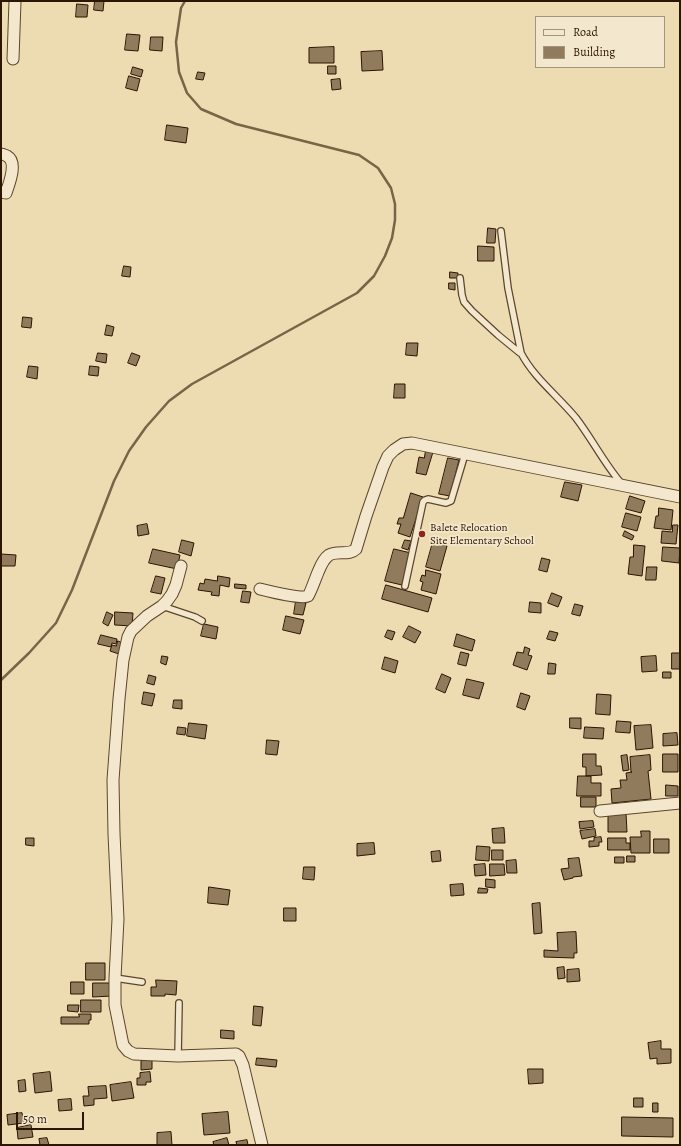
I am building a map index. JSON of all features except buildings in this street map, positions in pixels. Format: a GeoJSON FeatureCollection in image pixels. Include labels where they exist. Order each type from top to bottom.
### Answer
{"type":"FeatureCollection","features":[{"type":"Feature","properties":{"kind":"street"},"geometry":{"type":"LineString","coordinates":[[13,59],[15,1]]}},
{"type":"Feature","properties":{"kind":"street"},"geometry":{"type":"LineString","coordinates":[[1,154],[8,156],[11,160],[13,169],[6,193],[1,192]]}},
{"type":"Feature","properties":{"kind":"street"},"geometry":{"type":"LineString","coordinates":[[260,589],[300,597],[310,595],[317,574],[330,555],[334,553],[350,552],[356,549],[383,467],[388,456],[403,444],[412,443],[680,498]]}},
{"type":"Feature","properties":{"kind":"street"},"geometry":{"type":"LineString","coordinates":[[181,566],[172,594],[162,606],[147,616],[131,631],[128,637],[123,660],[113,780],[118,919],[115,1004],[123,1045],[128,1051],[134,1054],[178,1056],[226,1053],[240,1056],[262,1145]]}},
{"type":"Feature","properties":{"kind":"street"},"geometry":{"type":"LineString","coordinates":[[600,811],[680,803]]}},
{"type":"Feature","properties":{"kind":"lane"},"geometry":{"type":"LineString","coordinates":[[500,231],[508,288],[520,353],[524,360],[547,387],[575,417],[591,439],[610,471],[624,486]]}},
{"type":"Feature","properties":{"kind":"lane"},"geometry":{"type":"LineString","coordinates":[[460,278],[464,302],[498,335],[520,353]]}},
{"type":"Feature","properties":{"kind":"lane"},"geometry":{"type":"LineString","coordinates":[[405,586],[423,502],[428,499],[446,503],[451,501],[465,454]]}},
{"type":"Feature","properties":{"kind":"lane"},"geometry":{"type":"LineString","coordinates":[[162,606],[195,617],[202,621]]}},
{"type":"Feature","properties":{"kind":"lane"},"geometry":{"type":"LineString","coordinates":[[115,978],[142,982]]}},
{"type":"Feature","properties":{"kind":"lane"},"geometry":{"type":"LineString","coordinates":[[178,1056],[180,1003]]}},
{"type":"Feature","properties":{"kind":"waterway"},"geometry":{"type":"LineString","coordinates":[[1,680],[29,653],[56,623],[72,590],[114,481],[129,451],[146,427],[169,401],[192,384],[357,293],[374,276],[385,256],[392,238],[395,220],[395,204],[391,188],[378,168],[359,155],[236,124],[201,109],[187,93],[179,72],[176,42],[181,8],[185,1]]}},
{"type":"Feature","properties":{"kind":"place","name":"Balete Relocation Site Elementary School"},"geometry":{"type":"Point","coordinates":[422,534]}}]}
